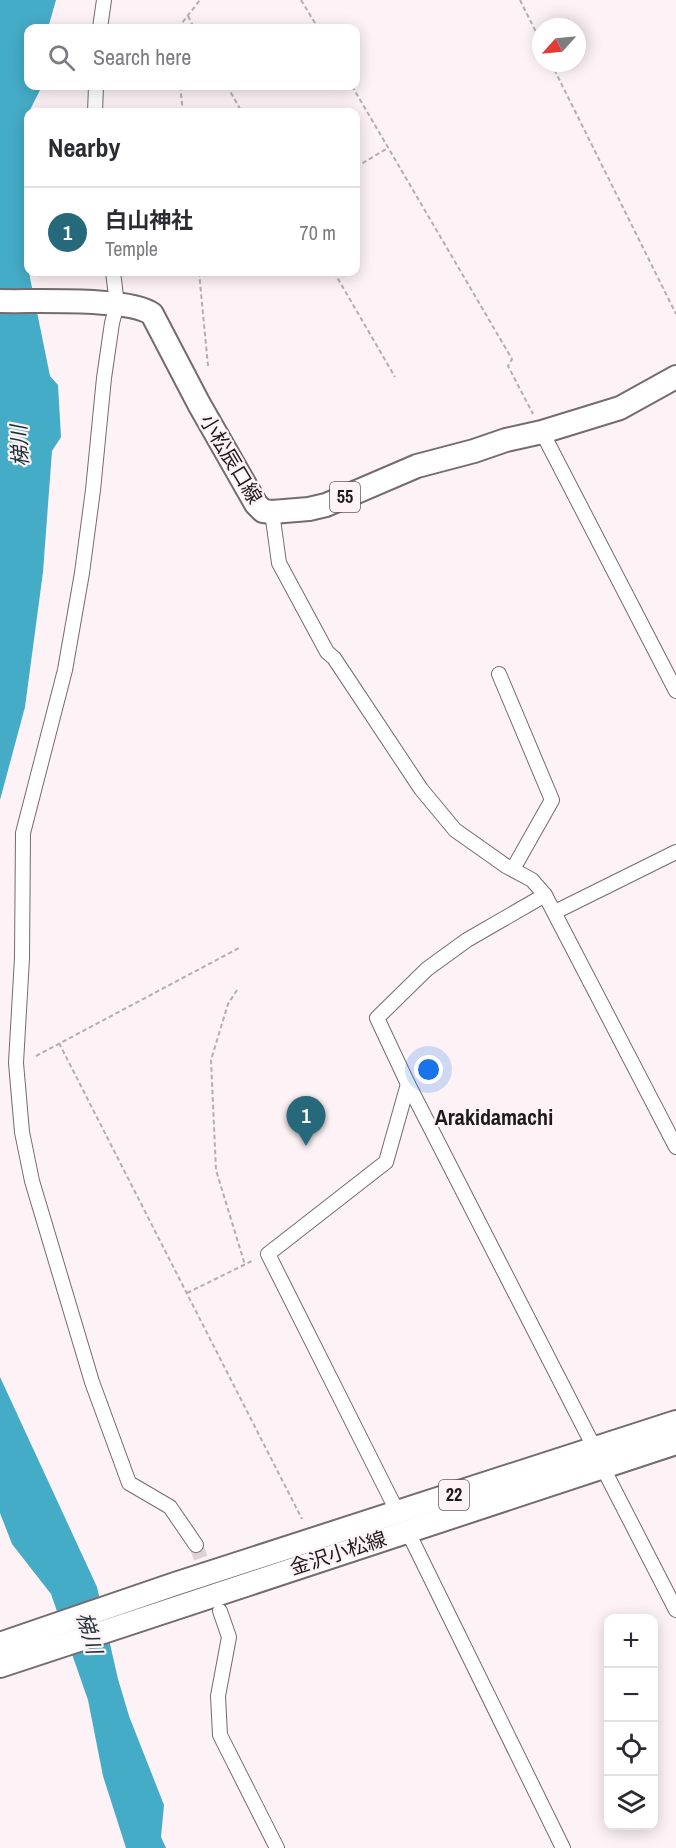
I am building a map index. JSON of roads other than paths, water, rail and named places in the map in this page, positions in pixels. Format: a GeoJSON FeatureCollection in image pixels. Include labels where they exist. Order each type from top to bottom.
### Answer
{"type":"FeatureCollection","features":[{"type":"Feature","properties":{"kind":"main road","name":"小松辰口線"},"geometry":{"type":"LineString","coordinates":[[0,302],[114,304],[138,306],[152,314],[199,404],[256,504],[263,511],[272,512],[326,505],[417,466],[620,408],[676,377]]}},
{"type":"Feature","properties":{"kind":"main road","name":"金沢小松線"},"geometry":{"type":"LineString","coordinates":[[0,1644],[175,1584],[235,1576],[599,1458],[676,1422]]}},
{"type":"Feature","properties":{"kind":"main road","name":"金沢小松線"},"geometry":{"type":"LineString","coordinates":[[599,1458],[676,1443]]}},
{"type":"Feature","properties":{"kind":"main road","name":"金沢小松線"},"geometry":{"type":"LineString","coordinates":[[0,1666],[186,1604],[235,1576]]}},
{"type":"Feature","properties":{"kind":"street"},"geometry":{"type":"LineString","coordinates":[[101,24],[104,0]]}},
{"type":"Feature","properties":{"kind":"street"},"geometry":{"type":"LineString","coordinates":[[95,108],[96,90]]}},
{"type":"Feature","properties":{"kind":"street"},"geometry":{"type":"LineString","coordinates":[[113,276],[114,304],[82,573],[65,670],[23,833],[22,958],[16,1063],[22,1132],[32,1181],[92,1382],[129,1483],[170,1507],[196,1545]]}},
{"type":"Feature","properties":{"kind":"street"},"geometry":{"type":"LineString","coordinates":[[542,432],[676,691]]}},
{"type":"Feature","properties":{"kind":"street"},"geometry":{"type":"LineString","coordinates":[[272,512],[279,562],[327,652],[334,658],[421,789],[455,830],[532,880],[545,895],[676,1147]]}},
{"type":"Feature","properties":{"kind":"street"},"geometry":{"type":"LineString","coordinates":[[499,674],[552,800],[513,869]]}},
{"type":"Feature","properties":{"kind":"street"},"geometry":{"type":"LineString","coordinates":[[555,912],[676,852]]}},
{"type":"Feature","properties":{"kind":"street"},"geometry":{"type":"LineString","coordinates":[[545,895],[467,940],[427,969],[377,1018],[408,1084],[676,1610]]}},
{"type":"Feature","properties":{"kind":"street"},"geometry":{"type":"LineString","coordinates":[[408,1084],[386,1162],[268,1254],[403,1522],[562,1848]]}},
{"type":"Feature","properties":{"kind":"street"},"geometry":{"type":"LineString","coordinates":[[220,1611],[229,1637],[218,1696],[220,1735],[277,1848]]}},
{"type":"Feature","properties":{"kind":"water","name":"梯川"},"geometry":{"type":"Polygon","coordinates":[[[0,0],[56,0],[49,24],[24,24],[24,90],[40,90],[31,108],[24,108],[24,276],[30,276],[50,376],[58,385],[61,437],[52,451],[43,572],[25,707],[0,800],[0,0]]]}},
{"type":"Feature","properties":{"kind":"water","name":"梯川"},"geometry":{"type":"Polygon","coordinates":[[[0,1377],[97,1587],[129,1716],[164,1805],[161,1837],[166,1848],[126,1848],[103,1776],[88,1700],[51,1594],[12,1544],[0,1513],[0,1377]]]}},
{"type":"Feature","properties":{"kind":"tunnel"},"geometry":{"type":"LineString","coordinates":[[196,1545],[208,1579]]}},
{"type":"Feature","properties":{"kind":"place","name":"白山神社"},"geometry":{"type":"Point","coordinates":[306,1146]}},
{"type":"Feature","properties":{"kind":"district","name":"Arakidamachi"},"geometry":{"type":"Point","coordinates":[494,1117]}}]}
